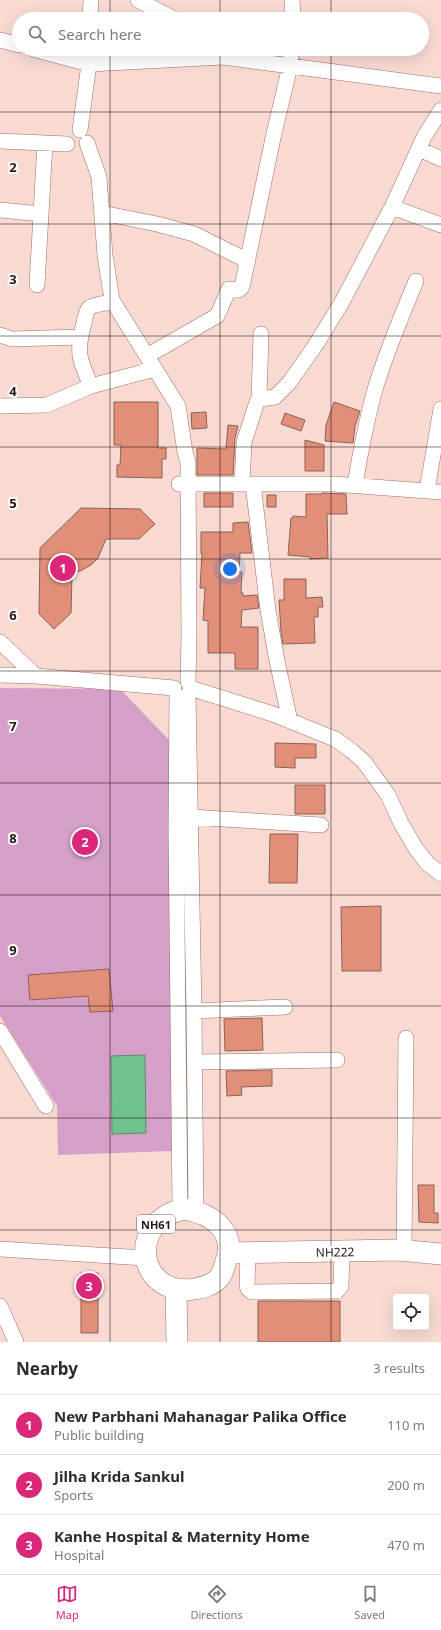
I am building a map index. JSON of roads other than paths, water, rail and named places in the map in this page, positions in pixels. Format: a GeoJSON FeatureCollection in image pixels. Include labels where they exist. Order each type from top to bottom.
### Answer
{"type":"FeatureCollection","features":[{"type":"Feature","properties":{"kind":"highway"},"geometry":{"type":"LineString","coordinates":[[145,1258],[150,1271],[165,1284],[183,1289],[207,1287],[220,1278],[239,1253],[228,1239],[222,1227],[206,1215],[188,1211]]}},
{"type":"Feature","properties":{"kind":"highway","name":"NH61"},"geometry":{"type":"LineString","coordinates":[[145,1258],[146,1245],[151,1231],[159,1220],[172,1212],[188,1211]]}},
{"type":"Feature","properties":{"kind":"highway","name":"NH222"},"geometry":{"type":"LineString","coordinates":[[239,1253],[404,1251],[441,1254]]}},
{"type":"Feature","properties":{"kind":"highway"},"geometry":{"type":"LineString","coordinates":[[177,1342],[183,1289]]}},
{"type":"Feature","properties":{"kind":"highway"},"geometry":{"type":"LineString","coordinates":[[183,1289],[190,1342]]}},
{"type":"Feature","properties":{"kind":"street"},"geometry":{"type":"LineString","coordinates":[[90,12],[91,0]]}},
{"type":"Feature","properties":{"kind":"street"},"geometry":{"type":"LineString","coordinates":[[138,0],[161,12]]}},
{"type":"Feature","properties":{"kind":"street"},"geometry":{"type":"LineString","coordinates":[[292,0],[293,12]]}},
{"type":"Feature","properties":{"kind":"street"},"geometry":{"type":"LineString","coordinates":[[0,40],[12,43]]}},
{"type":"Feature","properties":{"kind":"street"},"geometry":{"type":"LineString","coordinates":[[80,130],[89,56],[226,56]]}},
{"type":"Feature","properties":{"kind":"street"},"geometry":{"type":"LineString","coordinates":[[242,56],[290,66],[441,86]]}},
{"type":"Feature","properties":{"kind":"street"},"geometry":{"type":"LineString","coordinates":[[147,356],[217,316],[229,289],[239,290],[242,287],[273,138],[290,66],[291,56]]}},
{"type":"Feature","properties":{"kind":"street"},"geometry":{"type":"LineString","coordinates":[[259,399],[271,398],[289,383],[315,346],[342,302],[392,207],[424,137],[441,110]]}},
{"type":"Feature","properties":{"kind":"street"},"geometry":{"type":"LineString","coordinates":[[87,143],[85,147],[77,150],[70,148],[66,140],[69,133],[76,129],[80,130],[86,135],[87,143],[99,177],[105,255],[113,302],[178,406],[184,452],[179,466],[184,484],[183,688],[176,831],[179,1022],[188,1211]]}},
{"type":"Feature","properties":{"kind":"street"},"geometry":{"type":"LineString","coordinates":[[0,141],[67,144]]}},
{"type":"Feature","properties":{"kind":"street"},"geometry":{"type":"LineString","coordinates":[[37,286],[45,143]]}},
{"type":"Feature","properties":{"kind":"street"},"geometry":{"type":"LineString","coordinates":[[419,149],[441,159]]}},
{"type":"Feature","properties":{"kind":"street"},"geometry":{"type":"LineString","coordinates":[[392,207],[441,225]]}},
{"type":"Feature","properties":{"kind":"street"},"geometry":{"type":"LineString","coordinates":[[0,210],[41,214]]}},
{"type":"Feature","properties":{"kind":"street"},"geometry":{"type":"LineString","coordinates":[[102,213],[157,224],[194,234],[248,262]]}},
{"type":"Feature","properties":{"kind":"street"},"geometry":{"type":"LineString","coordinates":[[355,485],[364,433],[374,392],[389,345],[416,281]]}},
{"type":"Feature","properties":{"kind":"street"},"geometry":{"type":"LineString","coordinates":[[91,386],[80,360],[80,337],[88,308],[113,302]]}},
{"type":"Feature","properties":{"kind":"street"},"geometry":{"type":"LineString","coordinates":[[261,334],[259,399],[244,440],[248,484],[268,610],[290,721]]}},
{"type":"Feature","properties":{"kind":"street"},"geometry":{"type":"LineString","coordinates":[[0,335],[12,339],[80,337]]}},
{"type":"Feature","properties":{"kind":"street"},"geometry":{"type":"LineString","coordinates":[[0,406],[47,405],[91,386],[155,369]]}},
{"type":"Feature","properties":{"kind":"street"},"geometry":{"type":"LineString","coordinates":[[184,484],[355,485],[434,491],[441,409]]}},
{"type":"Feature","properties":{"kind":"street"},"geometry":{"type":"LineString","coordinates":[[0,642],[36,676]]}},
{"type":"Feature","properties":{"kind":"street"},"geometry":{"type":"LineString","coordinates":[[0,675],[36,676],[183,688],[273,714],[336,739],[365,763],[388,795],[400,823],[416,849],[428,864],[441,874]]}},
{"type":"Feature","properties":{"kind":"street"},"geometry":{"type":"LineString","coordinates":[[183,688],[190,817],[195,1062],[188,1211]]}},
{"type":"Feature","properties":{"kind":"street"},"geometry":{"type":"LineString","coordinates":[[190,817],[321,825]]}},
{"type":"Feature","properties":{"kind":"street"},"geometry":{"type":"LineString","coordinates":[[179,1022],[194,1016],[285,1007]]}},
{"type":"Feature","properties":{"kind":"street"},"geometry":{"type":"LineString","coordinates":[[0,1031],[46,1106]]}},
{"type":"Feature","properties":{"kind":"street"},"geometry":{"type":"LineString","coordinates":[[404,1251],[406,1038]]}},
{"type":"Feature","properties":{"kind":"street"},"geometry":{"type":"LineString","coordinates":[[195,1062],[337,1060]]}},
{"type":"Feature","properties":{"kind":"street"},"geometry":{"type":"LineString","coordinates":[[0,1249],[145,1258]]}},
{"type":"Feature","properties":{"kind":"street"},"geometry":{"type":"LineString","coordinates":[[239,1253],[247,1286],[249,1291],[252,1292],[337,1291],[341,1286],[342,1252]]}},
{"type":"Feature","properties":{"kind":"street"},"geometry":{"type":"LineString","coordinates":[[0,1306],[16,1342]]}},
{"type":"Feature","properties":{"kind":"place","name":"New Parbhani Mahanagar Palika Office"},"geometry":{"type":"Point","coordinates":[63,568]}},
{"type":"Feature","properties":{"kind":"place","name":"Jilha Krida Sankul"},"geometry":{"type":"Point","coordinates":[85,842]}},
{"type":"Feature","properties":{"kind":"place","name":"Kanhe Hospital & Maternity Home"},"geometry":{"type":"Point","coordinates":[89,1286]}}]}
